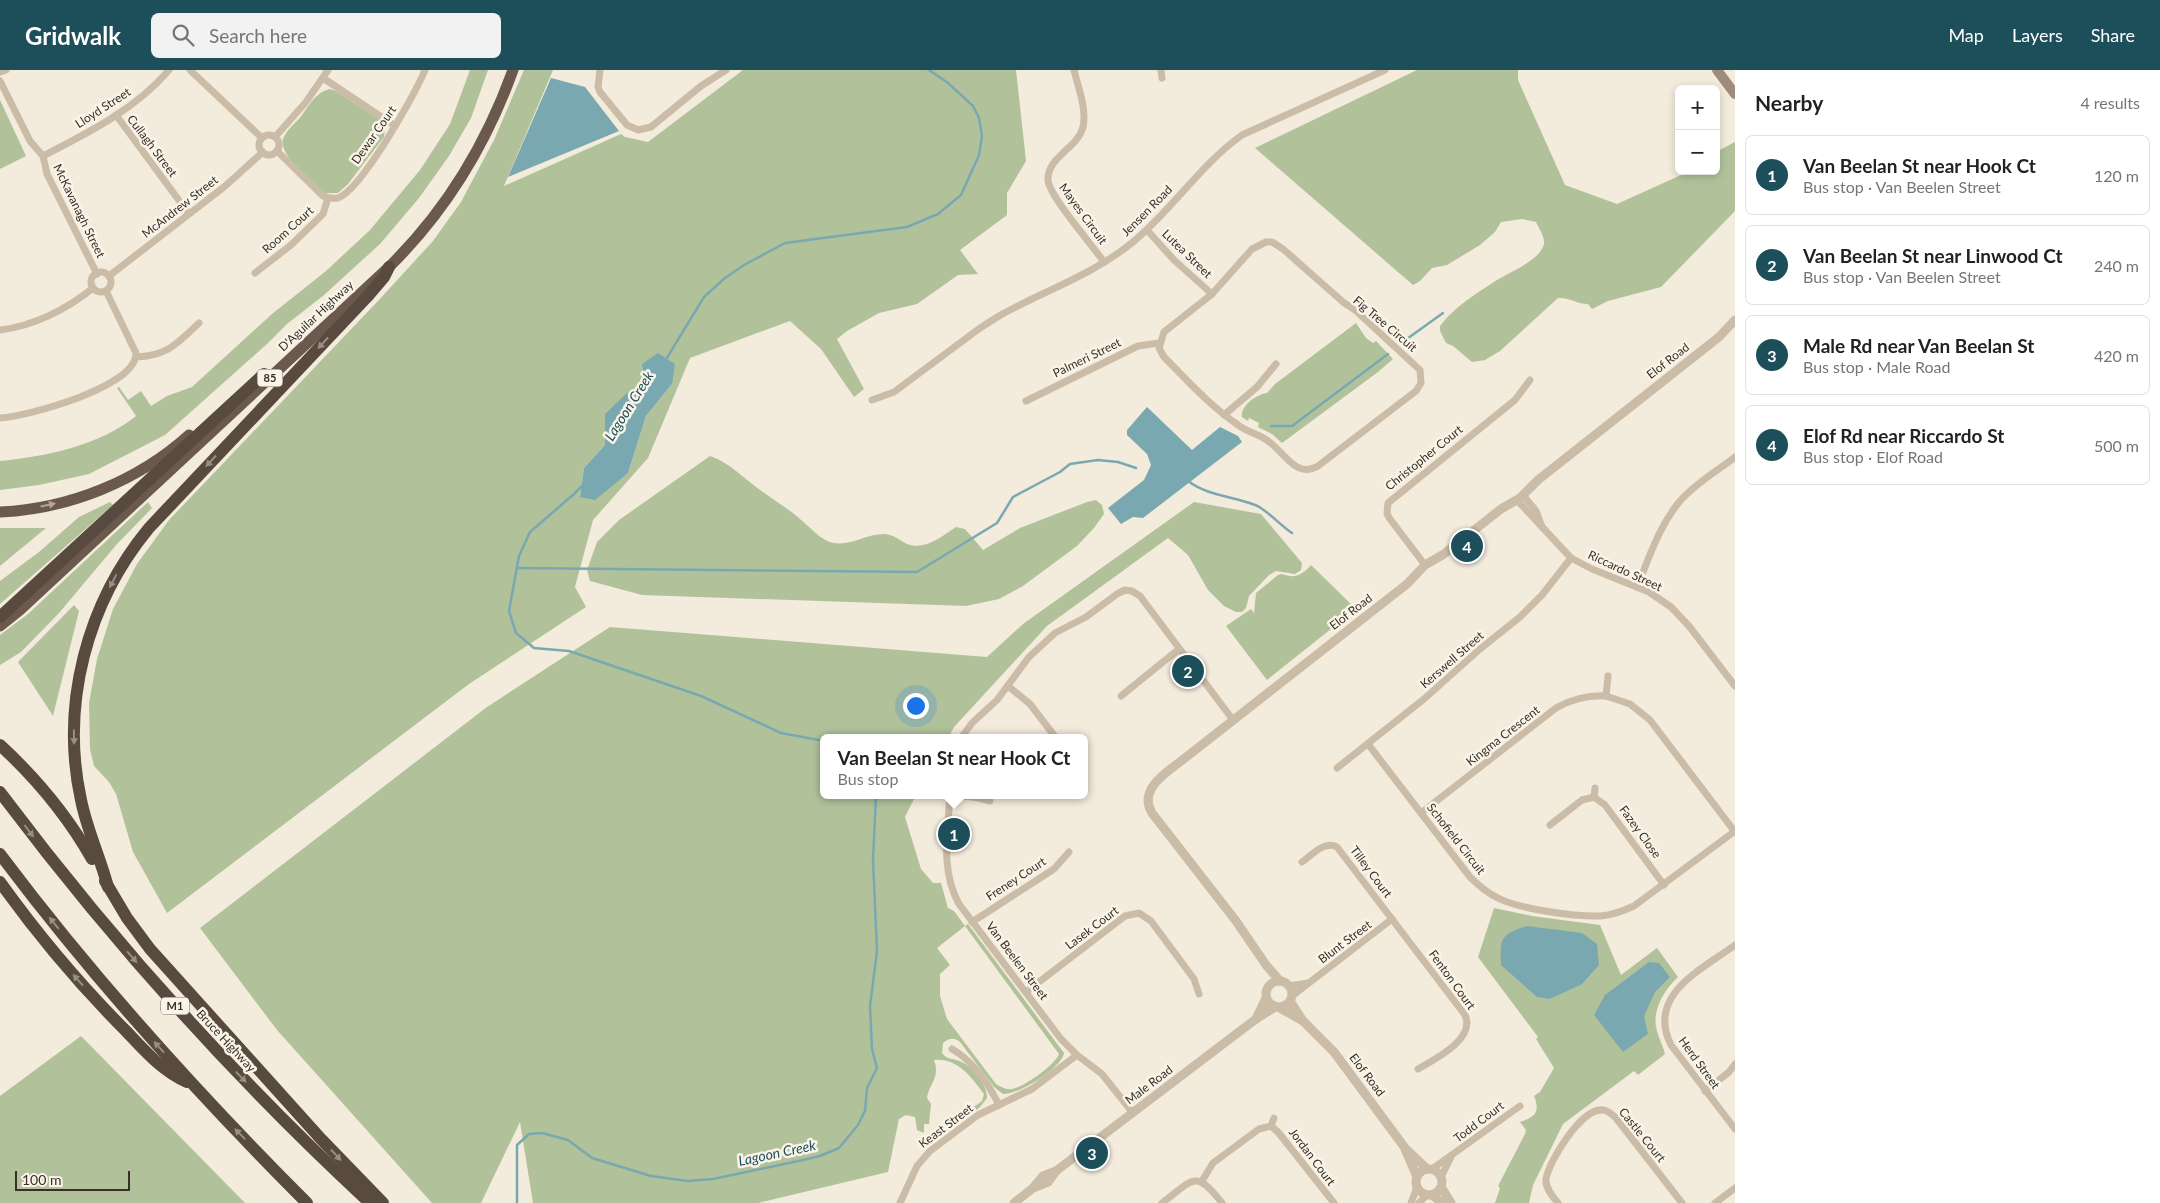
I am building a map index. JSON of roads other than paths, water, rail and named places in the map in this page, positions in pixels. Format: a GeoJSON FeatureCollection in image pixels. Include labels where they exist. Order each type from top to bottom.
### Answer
{"type":"FeatureCollection","features":[{"type":"Feature","properties":{"kind":"highway","name":"D'Aguilar Highway"},"geometry":{"type":"LineString","coordinates":[[0,512],[31,509],[64,502],[117,483],[172,449],[253,378],[264,374],[386,261],[431,212],[470,152],[490,111],[506,70]]}},
{"type":"Feature","properties":{"kind":"highway","name":"D'Aguilar Highway"},"geometry":{"type":"LineString","coordinates":[[0,626],[20,610],[389,267],[433,220],[468,169],[496,114],[513,70]]}},
{"type":"Feature","properties":{"kind":"highway"},"geometry":{"type":"LineString","coordinates":[[108,887],[92,842],[81,800],[74,740],[76,693],[81,668],[86,647],[103,600],[126,558],[149,528],[384,278],[389,267]]}},
{"type":"Feature","properties":{"kind":"highway"},"geometry":{"type":"LineString","coordinates":[[0,617],[264,374]]}},
{"type":"Feature","properties":{"kind":"highway"},"geometry":{"type":"LineString","coordinates":[[0,745],[39,783],[59,807],[75,829],[127,918],[150,949],[320,1139],[383,1203]]}},
{"type":"Feature","properties":{"kind":"highway","name":"Bruce Highway"},"geometry":{"type":"LineString","coordinates":[[0,792],[76,891],[172,1003],[276,1114],[370,1203]]}},
{"type":"Feature","properties":{"kind":"highway"},"geometry":{"type":"LineString","coordinates":[[0,854],[104,985],[191,1084],[307,1203]]}},
{"type":"Feature","properties":{"kind":"highway"},"geometry":{"type":"LineString","coordinates":[[0,882],[38,933],[111,1016],[170,1074],[191,1084]]}},
{"type":"Feature","properties":{"kind":"main road"},"geometry":{"type":"LineString","coordinates":[[1717,70],[1735,94]]}},
{"type":"Feature","properties":{"kind":"street"},"geometry":{"type":"LineString","coordinates":[[0,72],[6,70]]}},
{"type":"Feature","properties":{"kind":"street","name":"Lloyd Street"},"geometry":{"type":"LineString","coordinates":[[43,156],[85,135],[116,115],[153,88],[169,70]]}},
{"type":"Feature","properties":{"kind":"street"},"geometry":{"type":"LineString","coordinates":[[190,70],[262,138]]}},
{"type":"Feature","properties":{"kind":"street"},"geometry":{"type":"LineString","coordinates":[[276,138],[328,70]]}},
{"type":"Feature","properties":{"kind":"street","name":"Dewar Court"},"geometry":{"type":"LineString","coordinates":[[328,198],[339,197],[349,189],[396,126],[425,70]]}},
{"type":"Feature","properties":{"kind":"street"},"geometry":{"type":"LineString","coordinates":[[600,70],[598,87],[600,92],[627,125],[638,130],[651,127],[701,86],[726,70]]}},
{"type":"Feature","properties":{"kind":"street","name":"Mayes Circuit"},"geometry":{"type":"LineString","coordinates":[[1074,70],[1083,109],[1083,126],[1078,139],[1053,164],[1048,179],[1053,193],[1104,262]]}},
{"type":"Feature","properties":{"kind":"street"},"geometry":{"type":"LineString","coordinates":[[1161,70],[1162,78]]}},
{"type":"Feature","properties":{"kind":"street","name":"Jensen Road"},"geometry":{"type":"LineString","coordinates":[[872,400],[894,392],[999,316],[1104,262],[1146,230],[1212,159],[1242,135],[1385,70]]}},
{"type":"Feature","properties":{"kind":"street"},"geometry":{"type":"LineString","coordinates":[[323,78],[396,126]]}},
{"type":"Feature","properties":{"kind":"street","name":"McKavanagh Street"},"geometry":{"type":"LineString","coordinates":[[0,81],[30,142],[43,156],[46,174],[97,274]]}},
{"type":"Feature","properties":{"kind":"street","name":"Cullagh Street"},"geometry":{"type":"LineString","coordinates":[[116,115],[189,214]]}},
{"type":"Feature","properties":{"kind":"street"},"geometry":{"type":"LineString","coordinates":[[262,138],[267,136],[276,138],[279,143],[277,152]]}},
{"type":"Feature","properties":{"kind":"street"},"geometry":{"type":"LineString","coordinates":[[262,138],[260,144],[263,152],[268,155],[277,152]]}},
{"type":"Feature","properties":{"kind":"street","name":"McAndrew Street"},"geometry":{"type":"LineString","coordinates":[[109,276],[224,187],[263,152]]}},
{"type":"Feature","properties":{"kind":"street"},"geometry":{"type":"LineString","coordinates":[[277,152],[318,192],[328,198]]}},
{"type":"Feature","properties":{"kind":"street","name":"Room Court"},"geometry":{"type":"LineString","coordinates":[[255,273],[291,245],[323,214],[328,198]]}},
{"type":"Feature","properties":{"kind":"street","name":"Lutea Street"},"geometry":{"type":"LineString","coordinates":[[1146,230],[1174,260],[1212,294]]}},
{"type":"Feature","properties":{"kind":"street","name":"Fig Tree Circuit"},"geometry":{"type":"LineString","coordinates":[[1266,242],[1272,242],[1283,249],[1417,365],[1421,377],[1419,388],[1318,466],[1308,470],[1295,467],[1267,440],[1240,427],[1224,415],[1164,357],[1159,343],[1166,330],[1212,294],[1252,249],[1266,242]]}},
{"type":"Feature","properties":{"kind":"street"},"geometry":{"type":"LineString","coordinates":[[103,273],[109,276],[111,284],[106,291],[99,292],[94,288],[92,280],[97,274],[103,273]]}},
{"type":"Feature","properties":{"kind":"street"},"geometry":{"type":"LineString","coordinates":[[0,330],[16,327],[47,316],[94,288]]}},
{"type":"Feature","properties":{"kind":"street"},"geometry":{"type":"LineString","coordinates":[[0,418],[47,409],[93,391],[130,370],[136,357],[135,348],[106,291]]}},
{"type":"Feature","properties":{"kind":"street","name":"Elof Road"},"geometry":{"type":"LineString","coordinates":[[1284,983],[1266,965],[1236,922],[1157,820],[1148,802],[1148,793],[1156,781],[1407,584],[1425,564],[1444,554],[1501,509],[1520,498],[1538,480],[1719,337],[1735,320]]}},
{"type":"Feature","properties":{"kind":"street"},"geometry":{"type":"LineString","coordinates":[[136,357],[164,352],[173,347],[199,323]]}},
{"type":"Feature","properties":{"kind":"street","name":"Palmeri Street"},"geometry":{"type":"LineString","coordinates":[[1026,400],[1138,346],[1159,343]]}},
{"type":"Feature","properties":{"kind":"street"},"geometry":{"type":"LineString","coordinates":[[1224,415],[1251,393],[1276,364]]}},
{"type":"Feature","properties":{"kind":"street","name":"Christopher Court"},"geometry":{"type":"LineString","coordinates":[[1425,564],[1390,519],[1387,514],[1388,503],[1515,400],[1530,380]]}},
{"type":"Feature","properties":{"kind":"street"},"geometry":{"type":"LineString","coordinates":[[1636,587],[1663,525],[1672,512],[1692,490],[1735,457]]}},
{"type":"Feature","properties":{"kind":"street","name":"Riccardo Street"},"geometry":{"type":"LineString","coordinates":[[1520,498],[1536,512],[1541,524],[1571,558],[1659,598],[1680,616],[1735,686]]}},
{"type":"Feature","properties":{"kind":"street","name":"Kerswell Street"},"geometry":{"type":"LineString","coordinates":[[1337,768],[1424,699],[1480,649],[1520,617],[1542,595],[1571,558]]}},
{"type":"Feature","properties":{"kind":"street"},"geometry":{"type":"LineString","coordinates":[[964,734],[972,723],[997,700],[1029,657],[1055,632],[1086,617],[1125,590],[1132,591],[1140,596],[1233,720]]}},
{"type":"Feature","properties":{"kind":"street"},"geometry":{"type":"LineString","coordinates":[[1121,696],[1179,649]]}},
{"type":"Feature","properties":{"kind":"street"},"geometry":{"type":"LineString","coordinates":[[1606,696],[1608,676]]}},
{"type":"Feature","properties":{"kind":"street"},"geometry":{"type":"LineString","coordinates":[[1008,686],[1030,704],[1053,734]]}},
{"type":"Feature","properties":{"kind":"street","name":"Kingma Crescent"},"geometry":{"type":"LineString","coordinates":[[1421,814],[1556,708],[1581,698],[1606,696],[1630,704],[1650,720],[1735,832]]}},
{"type":"Feature","properties":{"kind":"street","name":"Schofield Circuit"},"geometry":{"type":"LineString","coordinates":[[1368,744],[1470,877],[1490,894],[1509,903],[1579,915],[1602,916],[1618,914],[1634,906],[1664,885],[1735,832]]}},
{"type":"Feature","properties":{"kind":"street"},"geometry":{"type":"LineString","coordinates":[[1550,825],[1582,800],[1594,797],[1595,788]]}},
{"type":"Feature","properties":{"kind":"street","name":"Fazey Close"},"geometry":{"type":"LineString","coordinates":[[1594,797],[1606,805],[1664,885]]}},
{"type":"Feature","properties":{"kind":"street","name":"Van Beelen Street"},"geometry":{"type":"LineString","coordinates":[[950,799],[946,869],[953,893],[972,922],[1062,1040],[1077,1055],[1102,1074],[1133,1113]]}},
{"type":"Feature","properties":{"kind":"street"},"geometry":{"type":"LineString","coordinates":[[981,799],[990,802]]}},
{"type":"Feature","properties":{"kind":"street","name":"Tilley Court"},"geometry":{"type":"LineString","coordinates":[[1302,862],[1325,846],[1333,845],[1337,847],[1392,919]]}},
{"type":"Feature","properties":{"kind":"street","name":"Freney Court"},"geometry":{"type":"LineString","coordinates":[[972,922],[1054,869],[1070,852]]}},
{"type":"Feature","properties":{"kind":"street","name":"Lasek Court"},"geometry":{"type":"LineString","coordinates":[[1026,992],[1125,916],[1138,912],[1151,921],[1194,979],[1199,994]]}},
{"type":"Feature","properties":{"kind":"street","name":"Blunt Street"},"geometry":{"type":"LineString","coordinates":[[1291,999],[1392,919]]}},
{"type":"Feature","properties":{"kind":"street","name":"Fenton Court"},"geometry":{"type":"LineString","coordinates":[[1392,919],[1468,1021],[1468,1029],[1461,1039],[1418,1069]]}},
{"type":"Feature","properties":{"kind":"street","name":"Herd Street"},"geometry":{"type":"LineString","coordinates":[[1735,944],[1678,989],[1668,1002],[1665,1010],[1665,1026],[1669,1041],[1735,1129]]}},
{"type":"Feature","properties":{"kind":"street","name":"Elof Road"},"geometry":{"type":"LineString","coordinates":[[1266,965],[1269,985]]}},
{"type":"Feature","properties":{"kind":"street","name":"Blunt Street"},"geometry":{"type":"LineString","coordinates":[[1284,983],[1311,982]]}},
{"type":"Feature","properties":{"kind":"street"},"geometry":{"type":"LineString","coordinates":[[1284,983],[1291,999],[1278,1007],[1271,1006],[1266,998],[1266,991],[1269,985],[1284,983]]}},
{"type":"Feature","properties":{"kind":"street","name":"Male Road"},"geometry":{"type":"LineString","coordinates":[[1256,1019],[1266,998]]}},
{"type":"Feature","properties":{"kind":"street","name":"Elof Road"},"geometry":{"type":"LineString","coordinates":[[1291,999],[1303,1021]]}},
{"type":"Feature","properties":{"kind":"street","name":"Elof Road"},"geometry":{"type":"LineString","coordinates":[[1278,1007],[1303,1021],[1334,1052],[1405,1148],[1430,1169]]}},
{"type":"Feature","properties":{"kind":"street","name":"Male Road"},"geometry":{"type":"LineString","coordinates":[[1014,1203],[1034,1188],[1042,1176],[1056,1171],[1256,1019],[1278,1007]]}},
{"type":"Feature","properties":{"kind":"street"},"geometry":{"type":"LineString","coordinates":[[952,1049],[970,1061],[999,1105]]}},
{"type":"Feature","properties":{"kind":"street","name":"Keast Street"},"geometry":{"type":"LineString","coordinates":[[900,1203],[909,1180],[923,1157],[974,1118],[1032,1089],[1077,1055]]}},
{"type":"Feature","properties":{"kind":"street"},"geometry":{"type":"LineString","coordinates":[[1705,1091],[1729,1072],[1735,1064]]}},
{"type":"Feature","properties":{"kind":"street","name":"Todd Court"},"geometry":{"type":"LineString","coordinates":[[1430,1169],[1520,1106]]}},
{"type":"Feature","properties":{"kind":"street","name":"Castle Court"},"geometry":{"type":"LineString","coordinates":[[1558,1203],[1547,1187],[1546,1179],[1556,1157],[1569,1132],[1595,1110],[1602,1109],[1616,1118],[1682,1203]]}},
{"type":"Feature","properties":{"kind":"street","name":"Jordan Court"},"geometry":{"type":"LineString","coordinates":[[1271,1126],[1274,1118]]}},
{"type":"Feature","properties":{"kind":"street","name":"Jordan Court"},"geometry":{"type":"LineString","coordinates":[[1202,1181],[1213,1163],[1259,1129],[1271,1126]]}},
{"type":"Feature","properties":{"kind":"street","name":"Jordan Court"},"geometry":{"type":"LineString","coordinates":[[1271,1126],[1278,1132],[1334,1203]]}},
{"type":"Feature","properties":{"kind":"street","name":"Elof Road"},"geometry":{"type":"LineString","coordinates":[[1405,1148],[1417,1177]]}},
{"type":"Feature","properties":{"kind":"street","name":"Todd Court"},"geometry":{"type":"LineString","coordinates":[[1441,1177],[1451,1156]]}},
{"type":"Feature","properties":{"kind":"street"},"geometry":{"type":"LineString","coordinates":[[1411,1203],[1417,1187],[1417,1177],[1423,1171],[1430,1169],[1441,1177],[1442,1187],[1451,1203]]}},
{"type":"Feature","properties":{"kind":"street"},"geometry":{"type":"LineString","coordinates":[[1162,1203],[1192,1181],[1202,1181],[1209,1186],[1222,1203]]}},
{"type":"Feature","properties":{"kind":"street"},"geometry":{"type":"LineString","coordinates":[[1417,1187],[1421,1193],[1429,1195],[1442,1203]]}},
{"type":"Feature","properties":{"kind":"street"},"geometry":{"type":"LineString","coordinates":[[1419,1203],[1442,1187]]}},
{"type":"Feature","properties":{"kind":"street"},"geometry":{"type":"LineString","coordinates":[[1715,1203],[1735,1188]]}},
{"type":"Feature","properties":{"kind":"water"},"geometry":{"type":"Polygon","coordinates":[[[551,78],[585,87],[619,131],[508,177],[551,78]]]}},
{"type":"Feature","properties":{"kind":"water"},"geometry":{"type":"Polygon","coordinates":[[[658,353],[675,364],[672,384],[646,416],[628,473],[595,500],[580,497],[584,468],[605,445],[605,414],[631,389],[645,385],[642,364],[658,353]]]}},
{"type":"Feature","properties":{"kind":"water"},"geometry":{"type":"Polygon","coordinates":[[[1147,407],[1192,450],[1220,427],[1238,436],[1242,442],[1143,518],[1133,517],[1121,524],[1108,508],[1144,480],[1151,465],[1147,454],[1127,435],[1127,430],[1147,407]]]}},
{"type":"Feature","properties":{"kind":"water"},"geometry":{"type":"Polygon","coordinates":[[[1527,926],[1582,933],[1597,944],[1599,965],[1582,984],[1550,999],[1537,997],[1501,965],[1501,949],[1504,939],[1511,932],[1527,926]]]}},
{"type":"Feature","properties":{"kind":"water"},"geometry":{"type":"Polygon","coordinates":[[[1649,962],[1659,963],[1670,977],[1655,992],[1644,1016],[1648,1034],[1623,1052],[1594,1015],[1605,995],[1649,962]]]}},
{"type":"Feature","properties":{"kind":"waterway","name":"Lagoon Creek"},"geometry":{"type":"LineString","coordinates":[[665,361],[704,297],[725,278],[744,265],[785,243],[907,227],[938,214],[961,195],[979,155],[982,136],[979,118],[973,106],[948,83],[929,70]]}},
{"type":"Feature","properties":{"kind":"waterway"},"geometry":{"type":"LineString","coordinates":[[1404,341],[1443,313]]}},
{"type":"Feature","properties":{"kind":"waterway"},"geometry":{"type":"LineString","coordinates":[[1271,426],[1292,426],[1388,354]]}},
{"type":"Feature","properties":{"kind":"waterway"},"geometry":{"type":"LineString","coordinates":[[517,568],[917,572],[997,523],[1013,497],[1060,472],[1070,464],[1098,460],[1118,462],[1136,468]]}},
{"type":"Feature","properties":{"kind":"waterway"},"geometry":{"type":"LineString","coordinates":[[1188,481],[1212,493],[1259,507],[1292,533]]}},
{"type":"Feature","properties":{"kind":"waterway","name":"Lagoon Creek"},"geometry":{"type":"LineString","coordinates":[[584,484],[530,532],[519,556],[509,611],[516,633],[534,648],[569,651],[701,696],[781,733],[820,740]]}},
{"type":"Feature","properties":{"kind":"waterway","name":"Lagoon Creek"},"geometry":{"type":"LineString","coordinates":[[517,1203],[517,1145],[529,1134],[542,1133],[568,1140],[592,1158],[651,1176],[688,1181],[713,1179],[803,1160],[820,1156],[839,1148],[858,1125],[865,1111],[867,1088],[877,1068],[872,1049],[870,1006],[877,951],[873,860],[876,799]]}},
{"type":"Feature","properties":{"kind":"place","name":"Elof Rd near Riccardo St"},"geometry":{"type":"Point","coordinates":[1467,546]}},
{"type":"Feature","properties":{"kind":"place","name":"Van Beelan St near Linwood Ct"},"geometry":{"type":"Point","coordinates":[1188,671]}},
{"type":"Feature","properties":{"kind":"place","name":"Van Beelan St near Hook Ct"},"geometry":{"type":"Point","coordinates":[954,834]}},
{"type":"Feature","properties":{"kind":"place","name":"Male Rd near Van Beelan St"},"geometry":{"type":"Point","coordinates":[1092,1153]}}]}
